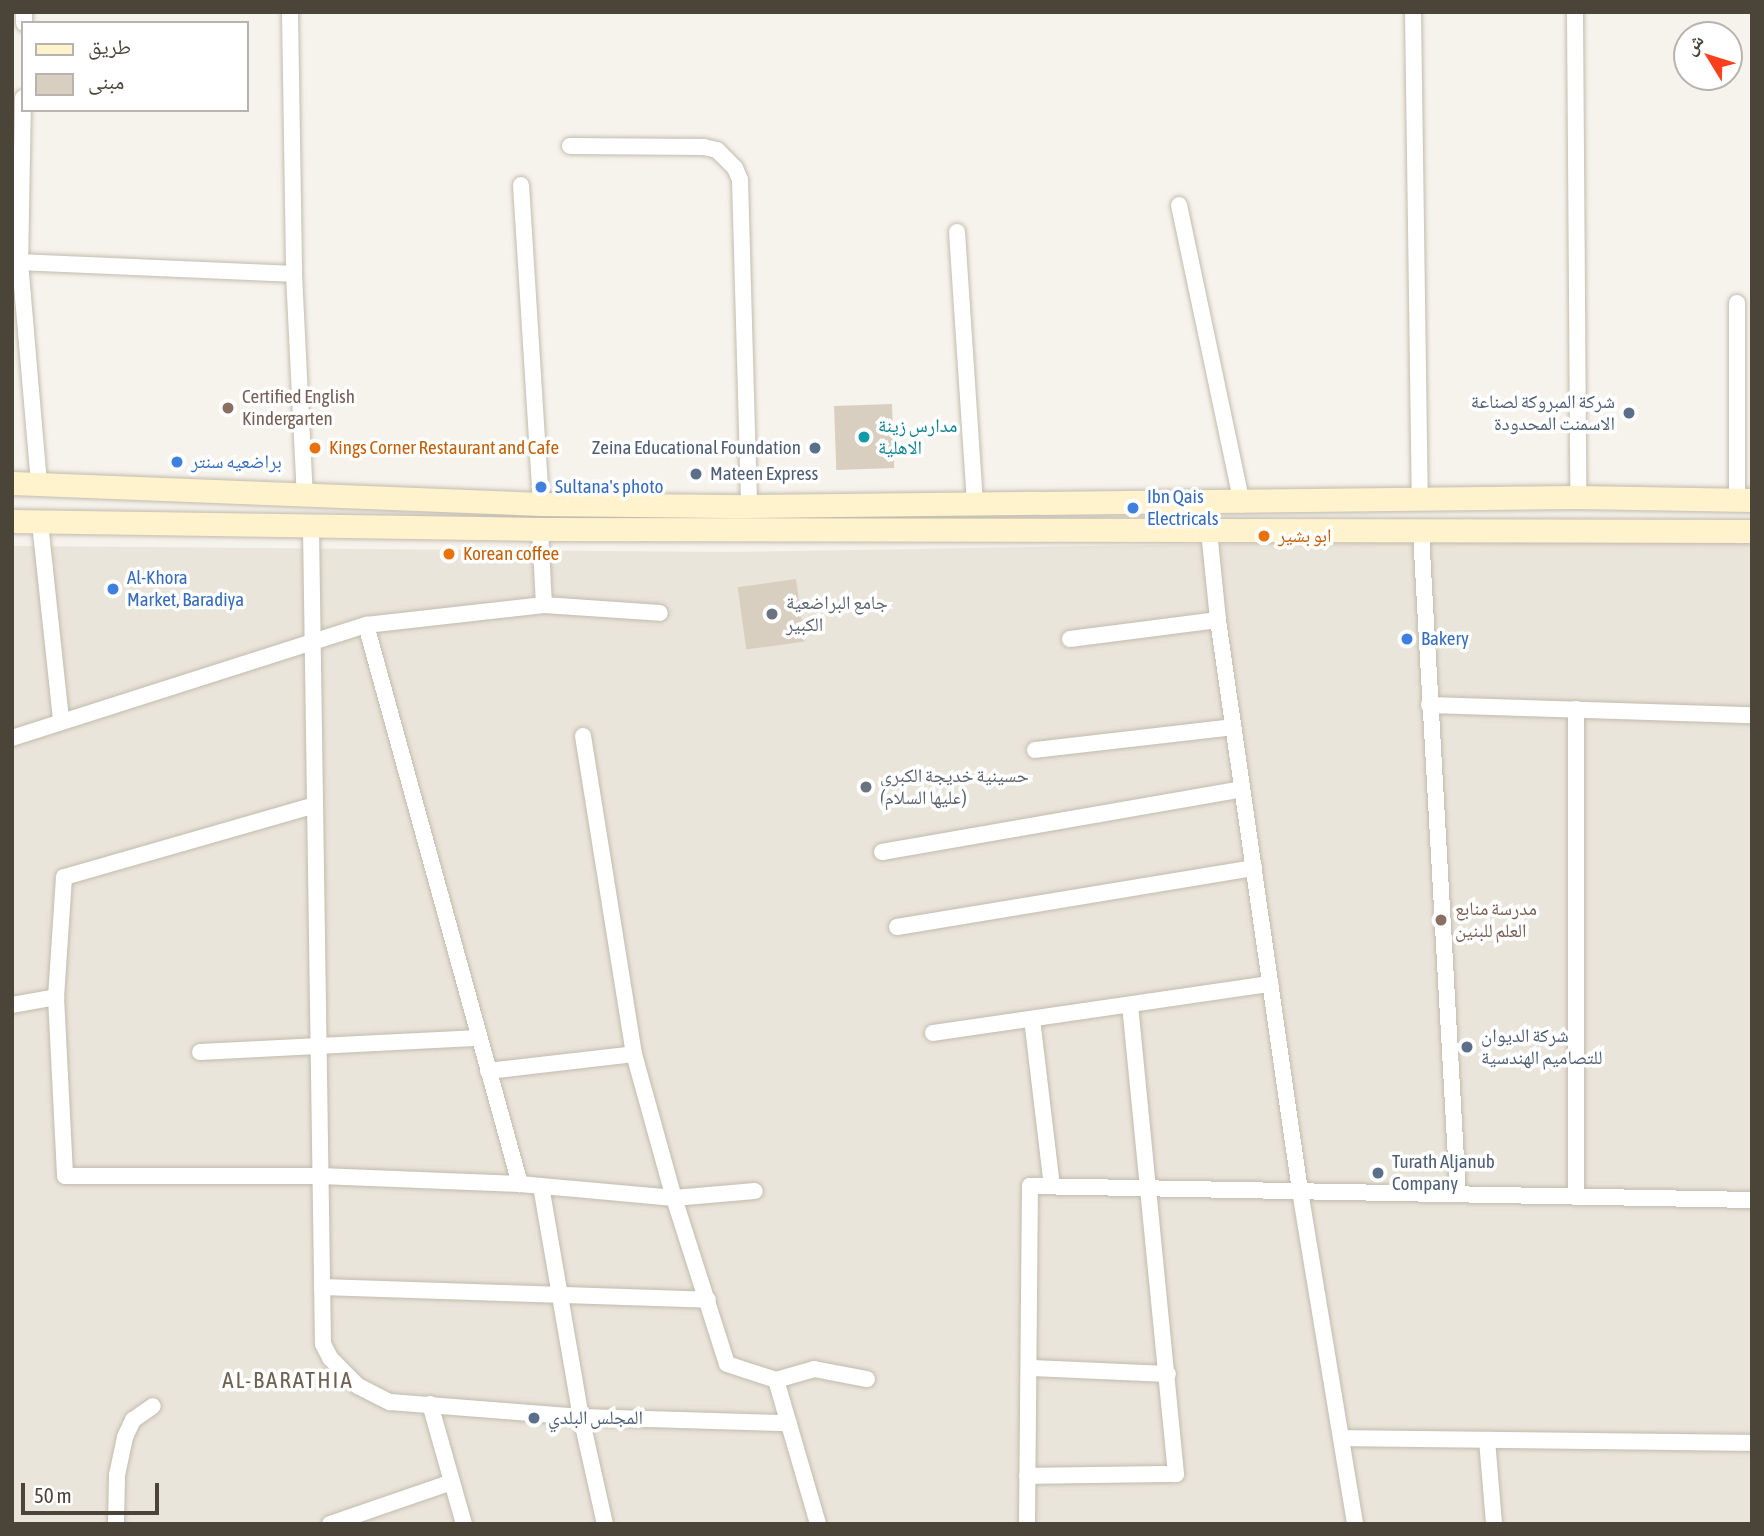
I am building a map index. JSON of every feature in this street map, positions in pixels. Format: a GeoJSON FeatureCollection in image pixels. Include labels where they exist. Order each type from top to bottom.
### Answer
{"type":"FeatureCollection","features":[{"type":"Feature","properties":{"kind":"main road"},"geometry":{"type":"LineString","coordinates":[[12,483],[541,504],[1242,504],[1578,497],[1744,500]]}},
{"type":"Feature","properties":{"kind":"main road"},"geometry":{"type":"LineString","coordinates":[[1420,499],[1421,533]]}},
{"type":"Feature","properties":{"kind":"main road"},"geometry":{"type":"LineString","coordinates":[[12,521],[540,529],[1421,533],[1752,531]]}},
{"type":"Feature","properties":{"kind":"street"},"geometry":{"type":"LineString","coordinates":[[290,12],[294,274],[305,495]]}},
{"type":"Feature","properties":{"kind":"street"},"geometry":{"type":"LineString","coordinates":[[1413,12],[1420,499]]}},
{"type":"Feature","properties":{"kind":"street"},"geometry":{"type":"LineString","coordinates":[[1575,12],[1578,497]]}},
{"type":"Feature","properties":{"kind":"street"},"geometry":{"type":"LineString","coordinates":[[23,112],[20,262],[39,484]]}},
{"type":"Feature","properties":{"kind":"street"},"geometry":{"type":"LineString","coordinates":[[570,146],[704,147],[717,150],[736,167],[740,180],[749,506]]}},
{"type":"Feature","properties":{"kind":"street"},"geometry":{"type":"LineString","coordinates":[[521,185],[541,504]]}},
{"type":"Feature","properties":{"kind":"street"},"geometry":{"type":"LineString","coordinates":[[1179,205],[1242,504]]}},
{"type":"Feature","properties":{"kind":"street"},"geometry":{"type":"LineString","coordinates":[[957,232],[975,504]]}},
{"type":"Feature","properties":{"kind":"street"},"geometry":{"type":"LineString","coordinates":[[20,262],[294,274]]}},
{"type":"Feature","properties":{"kind":"street"},"geometry":{"type":"LineString","coordinates":[[1737,303],[1744,500]]}},
{"type":"Feature","properties":{"kind":"street"},"geometry":{"type":"LineString","coordinates":[[40,523],[61,721]]}},
{"type":"Feature","properties":{"kind":"street"},"geometry":{"type":"LineString","coordinates":[[311,527],[312,806],[323,1344],[340,1370],[373,1396],[430,1404],[582,1417],[789,1423]]}},
{"type":"Feature","properties":{"kind":"street"},"geometry":{"type":"LineString","coordinates":[[540,529],[544,605]]}},
{"type":"Feature","properties":{"kind":"street"},"geometry":{"type":"LineString","coordinates":[[1209,531],[1218,620],[1300,1191],[1355,1524]]}},
{"type":"Feature","properties":{"kind":"street"},"geometry":{"type":"LineString","coordinates":[[1421,533],[1458,1194]]}},
{"type":"Feature","properties":{"kind":"street"},"geometry":{"type":"LineString","coordinates":[[12,738],[366,625],[544,605],[660,612]]}},
{"type":"Feature","properties":{"kind":"street"},"geometry":{"type":"LineString","coordinates":[[1070,639],[1218,620]]}},
{"type":"Feature","properties":{"kind":"street"},"geometry":{"type":"LineString","coordinates":[[366,625],[520,1184]]}},
{"type":"Feature","properties":{"kind":"street"},"geometry":{"type":"LineString","coordinates":[[1429,705],[1752,715]]}},
{"type":"Feature","properties":{"kind":"street"},"geometry":{"type":"LineString","coordinates":[[1576,709],[1576,1196]]}},
{"type":"Feature","properties":{"kind":"street"},"geometry":{"type":"LineString","coordinates":[[1035,750],[1233,727]]}},
{"type":"Feature","properties":{"kind":"street"},"geometry":{"type":"LineString","coordinates":[[583,736],[634,1054],[674,1198],[727,1364],[776,1380],[814,1369],[866,1379]]}},
{"type":"Feature","properties":{"kind":"street"},"geometry":{"type":"LineString","coordinates":[[881,852],[1242,789]]}},
{"type":"Feature","properties":{"kind":"street"},"geometry":{"type":"LineString","coordinates":[[312,806],[64,877],[56,998],[65,1176],[320,1176],[520,1184],[674,1198],[755,1191]]}},
{"type":"Feature","properties":{"kind":"street"},"geometry":{"type":"LineString","coordinates":[[897,927],[1254,868]]}},
{"type":"Feature","properties":{"kind":"street"},"geometry":{"type":"LineString","coordinates":[[933,1033],[1270,985]]}},
{"type":"Feature","properties":{"kind":"street"},"geometry":{"type":"LineString","coordinates":[[12,1005],[56,998]]}},
{"type":"Feature","properties":{"kind":"street"},"geometry":{"type":"LineString","coordinates":[[1027,1476],[1176,1474],[1130,1005]]}},
{"type":"Feature","properties":{"kind":"street"},"geometry":{"type":"LineString","coordinates":[[1032,1019],[1052,1186]]}},
{"type":"Feature","properties":{"kind":"street"},"geometry":{"type":"LineString","coordinates":[[200,1052],[479,1038]]}},
{"type":"Feature","properties":{"kind":"street"},"geometry":{"type":"LineString","coordinates":[[488,1072],[634,1054]]}},
{"type":"Feature","properties":{"kind":"street"},"geometry":{"type":"LineString","coordinates":[[541,1186],[582,1417],[606,1524]]}},
{"type":"Feature","properties":{"kind":"street"},"geometry":{"type":"LineString","coordinates":[[1027,1524],[1032,1368],[1030,1186],[1752,1200]]}},
{"type":"Feature","properties":{"kind":"street"},"geometry":{"type":"LineString","coordinates":[[322,1287],[708,1300]]}},
{"type":"Feature","properties":{"kind":"street"},"geometry":{"type":"LineString","coordinates":[[1032,1368],[1168,1374]]}},
{"type":"Feature","properties":{"kind":"street"},"geometry":{"type":"LineString","coordinates":[[776,1380],[818,1524]]}},
{"type":"Feature","properties":{"kind":"street"},"geometry":{"type":"LineString","coordinates":[[430,1404],[464,1524]]}},
{"type":"Feature","properties":{"kind":"street"},"geometry":{"type":"LineString","coordinates":[[116,1524],[115,1495],[125,1437],[133,1420],[153,1406]]}},
{"type":"Feature","properties":{"kind":"street"},"geometry":{"type":"LineString","coordinates":[[1342,1438],[1752,1443]]}},
{"type":"Feature","properties":{"kind":"street"},"geometry":{"type":"LineString","coordinates":[[1487,1440],[1494,1524]]}},
{"type":"Feature","properties":{"kind":"street"},"geometry":{"type":"LineString","coordinates":[[330,1524],[452,1482]]}},
{"type":"Feature","properties":{"kind":"shaded area"},"geometry":{"type":"Polygon","coordinates":[[[1752,535],[1752,1524],[12,1524],[12,546],[727,552],[1752,535]]]}},
{"type":"Feature","properties":{"kind":"building","name":"مدارس زينة الاهلية"},"geometry":{"type":"Polygon","coordinates":[[[892,404],[894,468],[836,470],[834,406],[892,404]]]}},
{"type":"Feature","properties":{"kind":"building","name":"جامع البراضعية الكبير"},"geometry":{"type":"Polygon","coordinates":[[[796,579],[805,641],[746,650],[738,587],[796,579]]]}},
{"type":"Feature","properties":{"kind":"place","name":"Certified English Kindergarten"},"geometry":{"type":"Point","coordinates":[228,408]}},
{"type":"Feature","properties":{"kind":"place","name":"شركة المبروكة لصناعة الاسمنت المحدودة"},"geometry":{"type":"Point","coordinates":[1629,413]}},
{"type":"Feature","properties":{"kind":"place","name":"مدارس زينة الاهلية"},"geometry":{"type":"Point","coordinates":[864,437]}},
{"type":"Feature","properties":{"kind":"place","name":"Kings Corner Restaurant and Cafe"},"geometry":{"type":"Point","coordinates":[315,448]}},
{"type":"Feature","properties":{"kind":"place","name":"Zeina Educational Foundation"},"geometry":{"type":"Point","coordinates":[815,448]}},
{"type":"Feature","properties":{"kind":"place","name":"براضعيه سنتر"},"geometry":{"type":"Point","coordinates":[177,462]}},
{"type":"Feature","properties":{"kind":"place","name":"Mateen Express"},"geometry":{"type":"Point","coordinates":[696,474]}},
{"type":"Feature","properties":{"kind":"place","name":"Sultana's photo"},"geometry":{"type":"Point","coordinates":[541,487]}},
{"type":"Feature","properties":{"kind":"place","name":"Ibn Qais Electricals"},"geometry":{"type":"Point","coordinates":[1133,508]}},
{"type":"Feature","properties":{"kind":"place","name":"ابو بشير"},"geometry":{"type":"Point","coordinates":[1264,536]}},
{"type":"Feature","properties":{"kind":"place","name":"Korean coffee"},"geometry":{"type":"Point","coordinates":[449,554]}},
{"type":"Feature","properties":{"kind":"place","name":"Al-Khora Market, Baradiya"},"geometry":{"type":"Point","coordinates":[113,589]}},
{"type":"Feature","properties":{"kind":"place","name":"جامع البراضعية الكبير"},"geometry":{"type":"Point","coordinates":[772,614]}},
{"type":"Feature","properties":{"kind":"place","name":"Bakery"},"geometry":{"type":"Point","coordinates":[1407,639]}},
{"type":"Feature","properties":{"kind":"place","name":"حسينية خديجة الكبرى (عليها السلام)"},"geometry":{"type":"Point","coordinates":[866,787]}},
{"type":"Feature","properties":{"kind":"place","name":"مدرسة منابع العلم للبنين"},"geometry":{"type":"Point","coordinates":[1441,920]}},
{"type":"Feature","properties":{"kind":"place","name":"شركة الديوان للتصاميم الهندسية"},"geometry":{"type":"Point","coordinates":[1467,1047]}},
{"type":"Feature","properties":{"kind":"place","name":"Turath Aljanub Company"},"geometry":{"type":"Point","coordinates":[1378,1173]}},
{"type":"Feature","properties":{"kind":"place","name":"المجلس البلدي"},"geometry":{"type":"Point","coordinates":[534,1418]}},
{"type":"Feature","properties":{"kind":"district","name":"AL-BARATHIA"},"geometry":{"type":"Point","coordinates":[288,1380]}}]}
